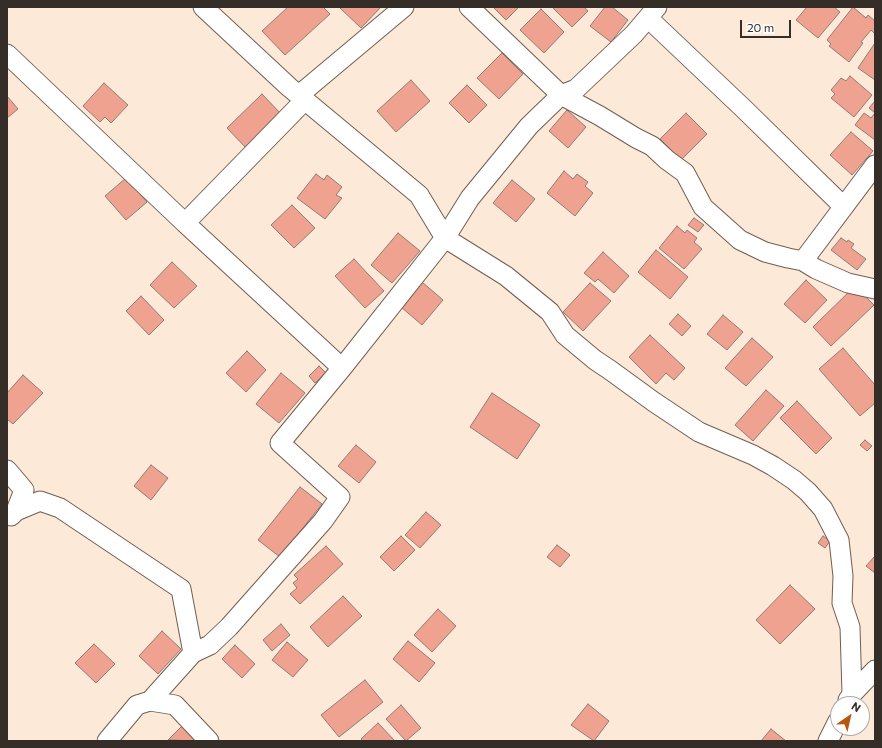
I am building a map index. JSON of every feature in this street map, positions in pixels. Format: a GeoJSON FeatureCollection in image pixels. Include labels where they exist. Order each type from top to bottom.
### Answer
{"type":"FeatureCollection","features":[{"type":"Feature","properties":{"kind":"street"},"geometry":{"type":"LineString","coordinates":[[203,7],[302,98],[418,195],[445,238],[506,276],[550,312],[565,335],[595,360],[699,432],[753,455],[773,466],[794,480],[808,492],[823,509],[839,540],[843,576],[842,603],[850,627],[849,696]]}},
{"type":"Feature","properties":{"kind":"street"},"geometry":{"type":"LineString","coordinates":[[185,223],[302,98],[404,7]]}},
{"type":"Feature","properties":{"kind":"street"},"geometry":{"type":"LineString","coordinates":[[469,7],[561,95],[652,146],[667,160],[685,173],[703,207],[740,240],[766,252],[803,261],[816,269],[848,283],[875,289]]}},
{"type":"Feature","properties":{"kind":"street"},"geometry":{"type":"LineString","coordinates":[[150,701],[193,653],[210,645],[229,627],[323,522],[340,497],[280,443],[342,368],[445,238],[470,198],[529,126],[561,95],[576,89],[634,34],[652,13],[744,109],[843,206]]}},
{"type":"Feature","properties":{"kind":"street"},"geometry":{"type":"LineString","coordinates":[[7,54],[185,223],[342,368]]}},
{"type":"Feature","properties":{"kind":"street"},"geometry":{"type":"LineString","coordinates":[[803,261],[875,165]]}},
{"type":"Feature","properties":{"kind":"street"},"geometry":{"type":"LineString","coordinates":[[7,470],[24,490],[11,515]]}},
{"type":"Feature","properties":{"kind":"street"},"geometry":{"type":"LineString","coordinates":[[11,515],[40,501],[60,508],[181,589],[193,653]]}},
{"type":"Feature","properties":{"kind":"street"},"geometry":{"type":"LineString","coordinates":[[852,696],[875,670]]}},
{"type":"Feature","properties":{"kind":"street"},"geometry":{"type":"LineString","coordinates":[[107,741],[137,705],[150,701],[174,705],[209,741]]}},
{"type":"Feature","properties":{"kind":"building"},"geometry":{"type":"Polygon","coordinates":[[[288,7],[323,7],[330,14],[285,55],[262,31],[288,7]]]}},
{"type":"Feature","properties":{"kind":"building"},"geometry":{"type":"Polygon","coordinates":[[[381,7],[361,28],[340,8],[381,7]]]}},
{"type":"Feature","properties":{"kind":"building"},"geometry":{"type":"Polygon","coordinates":[[[493,7],[519,7],[506,20],[493,7]]]}},
{"type":"Feature","properties":{"kind":"building"},"geometry":{"type":"Polygon","coordinates":[[[552,7],[584,7],[588,11],[572,27],[552,7]]]}},
{"type":"Feature","properties":{"kind":"building"},"geometry":{"type":"Polygon","coordinates":[[[605,7],[612,7],[628,20],[611,42],[590,26],[605,7]]]}},
{"type":"Feature","properties":{"kind":"building"},"geometry":{"type":"Polygon","coordinates":[[[807,7],[834,7],[840,12],[818,38],[796,20],[807,7]]]}},
{"type":"Feature","properties":{"kind":"building"},"geometry":{"type":"Polygon","coordinates":[[[853,7],[866,18],[868,15],[875,21],[875,34],[871,30],[861,42],[863,43],[849,62],[829,46],[831,44],[827,40],[853,7]]]}},
{"type":"Feature","properties":{"kind":"building"},"geometry":{"type":"Polygon","coordinates":[[[541,9],[564,32],[544,53],[520,30],[541,9]]]}},
{"type":"Feature","properties":{"kind":"building"},"geometry":{"type":"Polygon","coordinates":[[[875,43],[875,80],[858,68],[875,43]]]}},
{"type":"Feature","properties":{"kind":"building"},"geometry":{"type":"Polygon","coordinates":[[[502,53],[523,74],[499,99],[477,78],[502,53]]]}},
{"type":"Feature","properties":{"kind":"building"},"geometry":{"type":"Polygon","coordinates":[[[850,76],[872,95],[854,117],[831,98],[835,94],[831,90],[841,78],[846,81],[850,76]]]}},
{"type":"Feature","properties":{"kind":"building"},"geometry":{"type":"Polygon","coordinates":[[[411,80],[430,101],[396,132],[377,111],[411,80]]]}},
{"type":"Feature","properties":{"kind":"building"},"geometry":{"type":"Polygon","coordinates":[[[104,83],[128,105],[111,123],[105,117],[100,122],[83,106],[104,83]]]}},
{"type":"Feature","properties":{"kind":"building"},"geometry":{"type":"Polygon","coordinates":[[[467,85],[487,105],[469,123],[449,103],[467,85]]]}},
{"type":"Feature","properties":{"kind":"building"},"geometry":{"type":"Polygon","coordinates":[[[262,94],[282,115],[247,149],[227,128],[262,94]]]}},
{"type":"Feature","properties":{"kind":"building"},"geometry":{"type":"Polygon","coordinates":[[[7,96],[18,109],[7,118],[7,96]]]}},
{"type":"Feature","properties":{"kind":"building"},"geometry":{"type":"Polygon","coordinates":[[[875,101],[875,113],[869,108],[875,101]]]}},
{"type":"Feature","properties":{"kind":"building"},"geometry":{"type":"Polygon","coordinates":[[[567,110],[586,127],[568,148],[549,131],[567,110]]]}},
{"type":"Feature","properties":{"kind":"building"},"geometry":{"type":"Polygon","coordinates":[[[686,113],[707,134],[681,160],[660,139],[686,113]]]}},
{"type":"Feature","properties":{"kind":"building"},"geometry":{"type":"Polygon","coordinates":[[[864,113],[871,118],[875,113],[875,140],[855,125],[864,113]]]}},
{"type":"Feature","properties":{"kind":"building"},"geometry":{"type":"Polygon","coordinates":[[[851,132],[873,151],[852,175],[830,155],[851,132]]]}},
{"type":"Feature","properties":{"kind":"building"},"geometry":{"type":"Polygon","coordinates":[[[564,171],[573,179],[577,174],[588,182],[585,186],[593,193],[575,216],[547,193],[564,171]]]}},
{"type":"Feature","properties":{"kind":"building"},"geometry":{"type":"Polygon","coordinates":[[[316,174],[324,180],[327,175],[342,187],[336,195],[342,198],[325,219],[297,198],[316,174]]]}},
{"type":"Feature","properties":{"kind":"building"},"geometry":{"type":"Polygon","coordinates":[[[126,178],[147,202],[126,220],[105,196],[126,178]]]}},
{"type":"Feature","properties":{"kind":"building"},"geometry":{"type":"Polygon","coordinates":[[[512,180],[535,199],[516,222],[493,203],[512,180]]]}},
{"type":"Feature","properties":{"kind":"building"},"geometry":{"type":"Polygon","coordinates":[[[292,205],[315,228],[294,248],[271,225],[292,205]]]}},
{"type":"Feature","properties":{"kind":"building"},"geometry":{"type":"Polygon","coordinates":[[[694,218],[704,225],[698,232],[688,225],[694,218]]]}},
{"type":"Feature","properties":{"kind":"building"},"geometry":{"type":"Polygon","coordinates":[[[677,226],[685,233],[687,230],[697,238],[694,242],[702,249],[684,269],[659,248],[677,226]]]}},
{"type":"Feature","properties":{"kind":"building"},"geometry":{"type":"Polygon","coordinates":[[[398,233],[420,251],[392,283],[371,265],[398,233]]]}},
{"type":"Feature","properties":{"kind":"building"},"geometry":{"type":"Polygon","coordinates":[[[841,238],[854,244],[851,248],[866,259],[857,270],[831,250],[841,238]]]}},
{"type":"Feature","properties":{"kind":"building"},"geometry":{"type":"Polygon","coordinates":[[[656,250],[688,277],[670,299],[638,272],[656,250]]]}},
{"type":"Feature","properties":{"kind":"building"},"geometry":{"type":"Polygon","coordinates":[[[603,252],[629,276],[614,293],[598,279],[595,282],[584,273],[603,252]]]}},
{"type":"Feature","properties":{"kind":"building"},"geometry":{"type":"Polygon","coordinates":[[[354,259],[384,291],[365,308],[335,276],[354,259]]]}},
{"type":"Feature","properties":{"kind":"building"},"geometry":{"type":"Polygon","coordinates":[[[172,262],[197,286],[174,308],[150,285],[172,262]]]}},
{"type":"Feature","properties":{"kind":"building"},"geometry":{"type":"Polygon","coordinates":[[[806,280],[827,300],[805,323],[784,304],[806,280]]]}},
{"type":"Feature","properties":{"kind":"building"},"geometry":{"type":"Polygon","coordinates":[[[422,282],[443,300],[422,325],[401,307],[422,282]]]}},
{"type":"Feature","properties":{"kind":"building"},"geometry":{"type":"Polygon","coordinates":[[[590,283],[611,301],[583,331],[563,312],[590,283]]]}},
{"type":"Feature","properties":{"kind":"building"},"geometry":{"type":"Polygon","coordinates":[[[855,286],[874,305],[831,346],[813,327],[855,286]]]}},
{"type":"Feature","properties":{"kind":"building"},"geometry":{"type":"Polygon","coordinates":[[[141,296],[164,320],[149,335],[126,311],[141,296]]]}},
{"type":"Feature","properties":{"kind":"building"},"geometry":{"type":"Polygon","coordinates":[[[678,314],[691,326],[682,336],[669,324],[678,314]]]}},
{"type":"Feature","properties":{"kind":"building"},"geometry":{"type":"Polygon","coordinates":[[[723,315],[743,332],[727,350],[707,334],[723,315]]]}},
{"type":"Feature","properties":{"kind":"building"},"geometry":{"type":"Polygon","coordinates":[[[650,335],[685,368],[674,380],[666,373],[656,384],[629,357],[650,335]]]}},
{"type":"Feature","properties":{"kind":"building"},"geometry":{"type":"Polygon","coordinates":[[[752,338],[773,357],[746,386],[725,368],[752,338]]]}},
{"type":"Feature","properties":{"kind":"building"},"geometry":{"type":"Polygon","coordinates":[[[843,348],[875,385],[875,403],[860,416],[819,369],[843,348]]]}},
{"type":"Feature","properties":{"kind":"building"},"geometry":{"type":"Polygon","coordinates":[[[247,351],[266,370],[246,392],[226,373],[247,351]]]}},
{"type":"Feature","properties":{"kind":"building"},"geometry":{"type":"Polygon","coordinates":[[[319,366],[326,373],[315,383],[309,376],[319,366]]]}},
{"type":"Feature","properties":{"kind":"building"},"geometry":{"type":"Polygon","coordinates":[[[281,373],[305,393],[279,423],[256,404],[281,373]]]}},
{"type":"Feature","properties":{"kind":"building"},"geometry":{"type":"Polygon","coordinates":[[[23,375],[43,393],[13,424],[7,419],[7,393],[23,375]]]}},
{"type":"Feature","properties":{"kind":"building"},"geometry":{"type":"Polygon","coordinates":[[[766,390],[784,406],[753,441],[735,425],[766,390]]]}},
{"type":"Feature","properties":{"kind":"building"},"geometry":{"type":"Polygon","coordinates":[[[492,393],[540,425],[517,459],[470,427],[492,393]]]}},
{"type":"Feature","properties":{"kind":"building"},"geometry":{"type":"Polygon","coordinates":[[[797,401],[832,438],[816,454],[780,418],[797,401]]]}},
{"type":"Feature","properties":{"kind":"building"},"geometry":{"type":"Polygon","coordinates":[[[865,440],[872,446],[867,451],[860,445],[865,440]]]}},
{"type":"Feature","properties":{"kind":"building"},"geometry":{"type":"Polygon","coordinates":[[[356,445],[376,462],[359,483],[338,466],[356,445]]]}},
{"type":"Feature","properties":{"kind":"building"},"geometry":{"type":"Polygon","coordinates":[[[151,465],[168,478],[151,500],[134,486],[151,465]]]}},
{"type":"Feature","properties":{"kind":"building"},"geometry":{"type":"Polygon","coordinates":[[[300,487],[322,504],[280,557],[258,540],[300,487]]]}},
{"type":"Feature","properties":{"kind":"building"},"geometry":{"type":"Polygon","coordinates":[[[426,512],[441,525],[420,548],[405,535],[426,512]]]}},
{"type":"Feature","properties":{"kind":"building"},"geometry":{"type":"Polygon","coordinates":[[[401,536],[415,550],[394,571],[380,557],[401,536]]]}},
{"type":"Feature","properties":{"kind":"building"},"geometry":{"type":"Polygon","coordinates":[[[823,536],[830,541],[825,548],[818,543],[823,536]]]}},
{"type":"Feature","properties":{"kind":"building"},"geometry":{"type":"Polygon","coordinates":[[[557,545],[570,555],[560,567],[547,557],[557,545]]]}},
{"type":"Feature","properties":{"kind":"building"},"geometry":{"type":"Polygon","coordinates":[[[326,546],[343,564],[300,604],[290,594],[297,588],[293,583],[298,579],[294,575],[326,546]]]}},
{"type":"Feature","properties":{"kind":"building"},"geometry":{"type":"Polygon","coordinates":[[[875,556],[875,573],[866,566],[875,556]]]}},
{"type":"Feature","properties":{"kind":"building"},"geometry":{"type":"Polygon","coordinates":[[[790,585],[815,609],[780,644],[756,620],[790,585]]]}},
{"type":"Feature","properties":{"kind":"building"},"geometry":{"type":"Polygon","coordinates":[[[343,596],[362,616],[328,647],[310,627],[343,596]]]}},
{"type":"Feature","properties":{"kind":"building"},"geometry":{"type":"Polygon","coordinates":[[[438,609],[456,626],[432,652],[414,635],[438,609]]]}},
{"type":"Feature","properties":{"kind":"building"},"geometry":{"type":"Polygon","coordinates":[[[281,624],[290,635],[272,651],[263,640],[281,624]]]}},
{"type":"Feature","properties":{"kind":"building"},"geometry":{"type":"Polygon","coordinates":[[[162,631],[181,649],[158,674],[139,656],[162,631]]]}},
{"type":"Feature","properties":{"kind":"building"},"geometry":{"type":"Polygon","coordinates":[[[408,641],[435,663],[419,682],[393,659],[408,641]]]}},
{"type":"Feature","properties":{"kind":"building"},"geometry":{"type":"Polygon","coordinates":[[[287,642],[308,660],[293,677],[272,660],[287,642]]]}},
{"type":"Feature","properties":{"kind":"building"},"geometry":{"type":"Polygon","coordinates":[[[94,644],[115,664],[96,683],[75,663],[94,644]]]}},
{"type":"Feature","properties":{"kind":"building"},"geometry":{"type":"Polygon","coordinates":[[[235,645],[255,664],[242,678],[222,659],[235,645]]]}},
{"type":"Feature","properties":{"kind":"building"},"geometry":{"type":"Polygon","coordinates":[[[365,680],[383,702],[339,737],[321,715],[365,680]]]}},
{"type":"Feature","properties":{"kind":"building"},"geometry":{"type":"Polygon","coordinates":[[[588,704],[609,721],[594,741],[571,725],[588,704]]]}},
{"type":"Feature","properties":{"kind":"building"},"geometry":{"type":"Polygon","coordinates":[[[401,705],[421,728],[406,741],[386,719],[401,705]]]}},
{"type":"Feature","properties":{"kind":"building"},"geometry":{"type":"Polygon","coordinates":[[[185,723],[202,741],[168,740],[185,723]]]}},
{"type":"Feature","properties":{"kind":"building"},"geometry":{"type":"Polygon","coordinates":[[[378,723],[395,741],[363,741],[361,739],[378,723]]]}},
{"type":"Feature","properties":{"kind":"building"},"geometry":{"type":"Polygon","coordinates":[[[771,729],[786,741],[761,741],[771,729]]]}}]}
